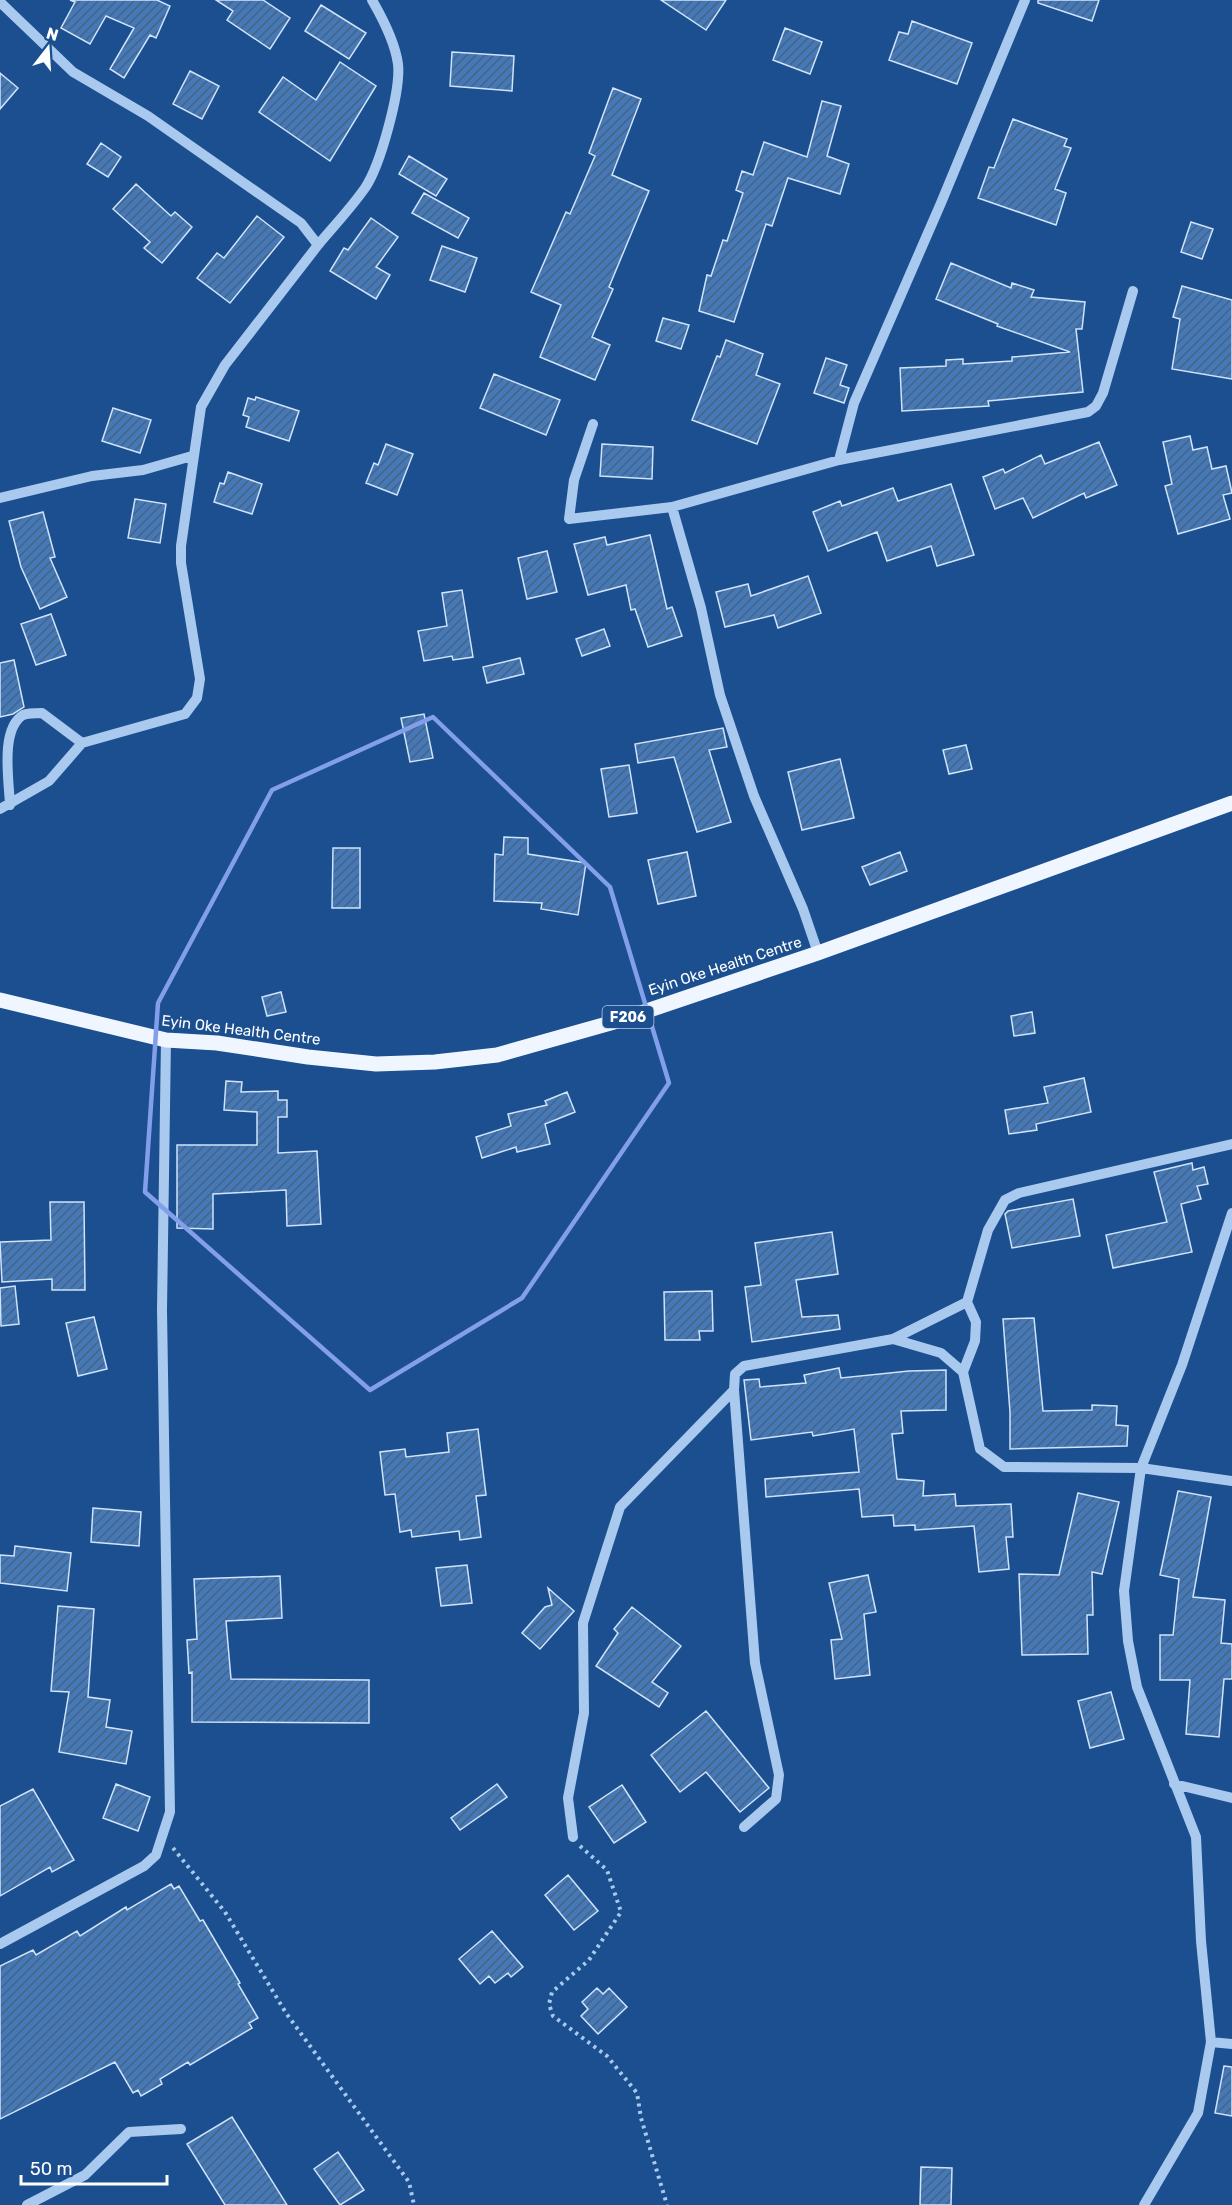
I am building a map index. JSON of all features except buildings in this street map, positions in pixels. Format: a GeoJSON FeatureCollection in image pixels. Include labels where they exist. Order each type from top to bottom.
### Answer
{"type":"FeatureCollection","features":[{"type":"Feature","properties":{"kind":"main road","name":"Eyin Oke Health Centre"},"geometry":{"type":"LineString","coordinates":[[0,1000],[166,1040],[218,1043],[308,1057],[376,1064],[435,1062],[497,1055],[614,1022],[818,953],[1232,803]]}},
{"type":"Feature","properties":{"kind":"street"},"geometry":{"type":"LineString","coordinates":[[5,807],[49,781],[82,743],[185,714],[197,698],[200,679],[181,562],[192,456],[201,407],[212,386],[318,245],[366,187],[382,149],[395,94],[398,66],[381,15],[372,0]]}},
{"type":"Feature","properties":{"kind":"street"},"geometry":{"type":"LineString","coordinates":[[839,460],[854,403],[941,203],[1025,0]]}},
{"type":"Feature","properties":{"kind":"street"},"geometry":{"type":"LineString","coordinates":[[0,2],[73,72],[148,116],[301,223],[318,245]]}},
{"type":"Feature","properties":{"kind":"street"},"geometry":{"type":"LineString","coordinates":[[593,424],[574,480],[569,519],[672,507],[839,460],[1088,411],[1096,406],[1103,393],[1132,291]]}},
{"type":"Feature","properties":{"kind":"street"},"geometry":{"type":"LineString","coordinates":[[0,498],[92,476],[142,470],[192,456]]}},
{"type":"Feature","properties":{"kind":"street"},"geometry":{"type":"LineString","coordinates":[[672,507],[701,608],[720,695],[754,796],[818,953]]}},
{"type":"Feature","properties":{"kind":"street"},"geometry":{"type":"LineString","coordinates":[[5,807],[8,737],[12,725],[24,714],[42,713],[82,743]]}},
{"type":"Feature","properties":{"kind":"street"},"geometry":{"type":"LineString","coordinates":[[0,1944],[144,1866],[156,1855],[170,1812],[162,1310],[166,1040]]}},
{"type":"Feature","properties":{"kind":"street"},"geometry":{"type":"LineString","coordinates":[[1232,1144],[1019,1192],[1005,1200],[988,1230],[967,1302],[976,1322],[975,1341],[963,1372],[980,1449],[1004,1467],[1141,1468],[1232,1481]]}},
{"type":"Feature","properties":{"kind":"street"},"geometry":{"type":"LineString","coordinates":[[1144,2205],[1198,2113],[1211,2042],[1201,1941],[1196,1837],[1137,1687],[1128,1641],[1124,1591],[1141,1468],[1182,1365],[1232,1213]]}},
{"type":"Feature","properties":{"kind":"street"},"geometry":{"type":"LineString","coordinates":[[744,1827],[776,1799],[779,1775],[755,1663],[734,1390],[735,1374],[744,1366],[892,1339],[967,1302]]}},
{"type":"Feature","properties":{"kind":"street"},"geometry":{"type":"LineString","coordinates":[[892,1339],[941,1353],[963,1372]]}},
{"type":"Feature","properties":{"kind":"street"},"geometry":{"type":"LineString","coordinates":[[573,1837],[568,1798],[584,1713],[583,1623],[620,1508],[734,1390]]}},
{"type":"Feature","properties":{"kind":"street"},"geometry":{"type":"LineString","coordinates":[[1174,1784],[1232,1798]]}},
{"type":"Feature","properties":{"kind":"street"},"geometry":{"type":"LineString","coordinates":[[1211,2042],[1232,2044]]}},
{"type":"Feature","properties":{"kind":"street"},"geometry":{"type":"LineString","coordinates":[[27,2205],[85,2175],[129,2132],[181,2130]]}},
{"type":"Feature","properties":{"kind":"path"},"geometry":{"type":"LineString","coordinates":[[164,1836],[225,1912],[286,2013],[409,2182],[414,2205]]}},
{"type":"Feature","properties":{"kind":"path"},"geometry":{"type":"LineString","coordinates":[[573,1837],[583,1852],[607,1870],[621,1912],[589,1960],[552,1992],[549,2004],[553,2016],[607,2056],[637,2093],[641,2118],[667,2205]]}},
{"type":"Feature","properties":{"kind":"highlighted area"},"geometry":{"type":"Polygon","coordinates":[[[433,717],[610,887],[669,1083],[522,1298],[370,1390],[145,1192],[158,1003],[272,790],[433,717]]]}}]}
